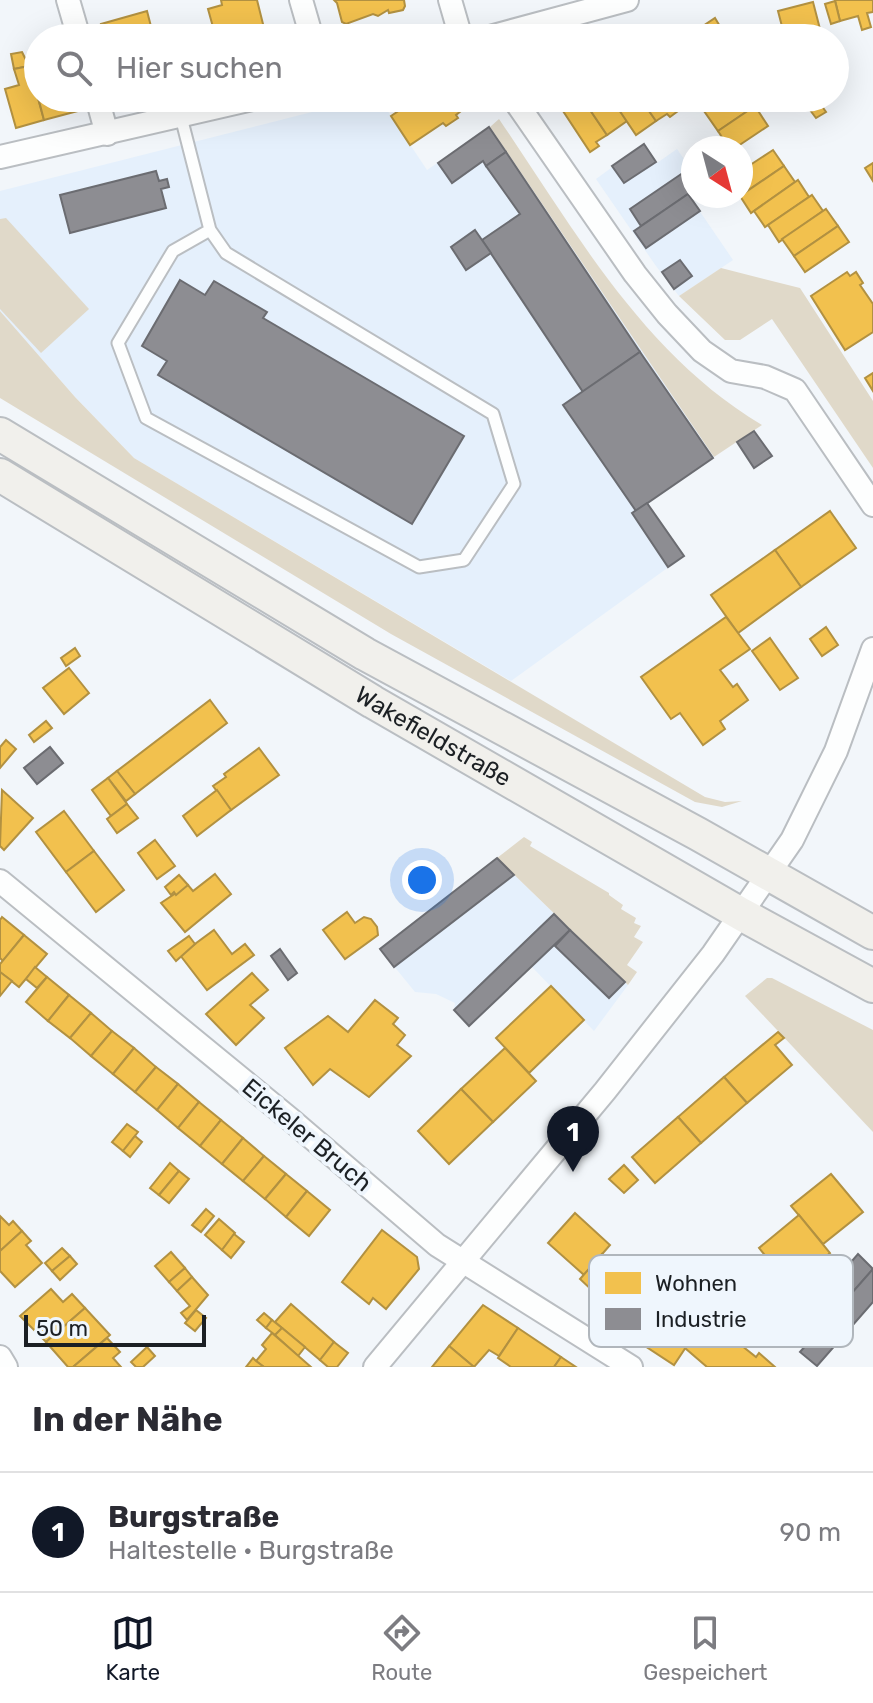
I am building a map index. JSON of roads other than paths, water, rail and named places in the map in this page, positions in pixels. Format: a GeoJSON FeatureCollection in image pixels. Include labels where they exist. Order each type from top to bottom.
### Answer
{"type":"FeatureCollection","features":[{"type":"Feature","properties":{"kind":"main road","name":"Wakefieldstraße"},"geometry":{"type":"LineString","coordinates":[[0,434],[351,646],[873,933]]}},
{"type":"Feature","properties":{"kind":"main road","name":"Wakefieldstraße"},"geometry":{"type":"LineString","coordinates":[[0,475],[373,702],[741,914],[873,986]]}},
{"type":"Feature","properties":{"kind":"street"},"geometry":{"type":"LineString","coordinates":[[68,0],[75,24]]}},
{"type":"Feature","properties":{"kind":"street"},"geometry":{"type":"LineString","coordinates":[[301,0],[308,24]]}},
{"type":"Feature","properties":{"kind":"street"},"geometry":{"type":"LineString","coordinates":[[450,0],[457,24]]}},
{"type":"Feature","properties":{"kind":"street"},"geometry":{"type":"LineString","coordinates":[[538,24],[627,0]]}},
{"type":"Feature","properties":{"kind":"street"},"geometry":{"type":"LineString","coordinates":[[101,112],[107,134]]}},
{"type":"Feature","properties":{"kind":"street"},"geometry":{"type":"LineString","coordinates":[[0,157],[201,112]]}},
{"type":"Feature","properties":{"kind":"street"},"geometry":{"type":"LineString","coordinates":[[523,112],[635,274],[702,351],[731,371],[765,377],[795,390],[873,505]]}},
{"type":"Feature","properties":{"kind":"street"},"geometry":{"type":"LineString","coordinates":[[375,1367],[605,1091],[741,914],[801,825],[845,727],[873,649]]}},
{"type":"Feature","properties":{"kind":"street","name":"Eickeler Bruch"},"geometry":{"type":"LineString","coordinates":[[0,881],[290,1119],[437,1245],[589,1341]]}},
{"type":"Feature","properties":{"kind":"street","name":"Eickeler Bruch"},"geometry":{"type":"LineString","coordinates":[[599,1347],[631,1367]]}},
{"type":"Feature","properties":{"kind":"street"},"geometry":{"type":"LineString","coordinates":[[0,1357],[6,1367]]}},
{"type":"Feature","properties":{"kind":"lane"},"geometry":{"type":"LineString","coordinates":[[181,117],[210,230],[226,253],[493,414],[514,484],[464,560],[419,567],[146,418],[118,343],[173,251],[210,230]]}},
{"type":"Feature","properties":{"kind":"place","name":"Burgstraße"},"geometry":{"type":"Point","coordinates":[573,1172]}}]}
